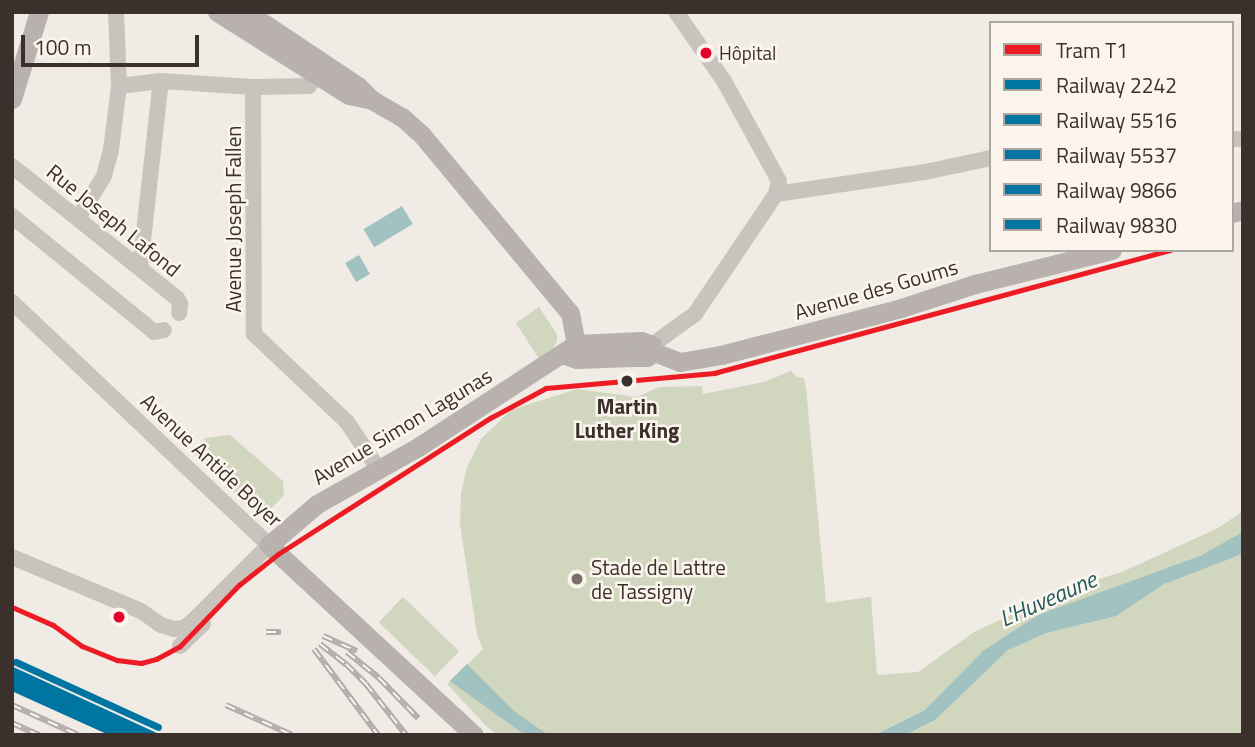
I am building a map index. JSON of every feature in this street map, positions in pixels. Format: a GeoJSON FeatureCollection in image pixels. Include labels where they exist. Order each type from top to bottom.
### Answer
{"type":"FeatureCollection","features":[{"type":"Feature","properties":{"kind":"main road"},"geometry":{"type":"LineString","coordinates":[[12,99],[39,12]]}},
{"type":"Feature","properties":{"kind":"main road"},"geometry":{"type":"LineString","coordinates":[[217,12],[319,69]]}},
{"type":"Feature","properties":{"kind":"main road"},"geometry":{"type":"LineString","coordinates":[[247,12],[349,95],[372,100],[402,117],[422,135],[570,313],[570,350],[577,359],[647,357],[653,348]]}},
{"type":"Feature","properties":{"kind":"main road","name":"Avenue des Goums"},"geometry":{"type":"LineString","coordinates":[[653,348],[680,362],[721,355],[1104,252]]}},
{"type":"Feature","properties":{"kind":"main road","name":"Avenue Simon Lagunas"},"geometry":{"type":"LineString","coordinates":[[274,549],[317,504],[379,470],[570,350]]}},
{"type":"Feature","properties":{"kind":"main road","name":"Avenue Antide Boyer"},"geometry":{"type":"LineString","coordinates":[[274,549],[474,735]]}},
{"type":"Feature","properties":{"kind":"street"},"geometry":{"type":"LineString","coordinates":[[78,218],[108,165],[119,86],[116,12]]}},
{"type":"Feature","properties":{"kind":"street"},"geometry":{"type":"LineString","coordinates":[[653,348],[695,314],[776,194],[779,181],[724,82],[676,12]]}},
{"type":"Feature","properties":{"kind":"street"},"geometry":{"type":"LineString","coordinates":[[119,86],[162,81],[253,87],[309,86],[319,69]]}},
{"type":"Feature","properties":{"kind":"street"},"geometry":{"type":"LineString","coordinates":[[140,267],[162,81]]}},
{"type":"Feature","properties":{"kind":"street","name":"Avenue Joseph Fallen"},"geometry":{"type":"LineString","coordinates":[[253,87],[254,334],[347,422],[379,470]]}},
{"type":"Feature","properties":{"kind":"street"},"geometry":{"type":"LineString","coordinates":[[776,194],[901,176],[989,158]]}},
{"type":"Feature","properties":{"kind":"street","name":"Rue Joseph Lafond"},"geometry":{"type":"LineString","coordinates":[[12,166],[177,298],[180,304],[178,313]]}},
{"type":"Feature","properties":{"kind":"street"},"geometry":{"type":"LineString","coordinates":[[12,216],[154,332],[164,330]]}},
{"type":"Feature","properties":{"kind":"street","name":"Avenue Antide Boyer"},"geometry":{"type":"LineString","coordinates":[[12,302],[274,549]]}},
{"type":"Feature","properties":{"kind":"street"},"geometry":{"type":"LineString","coordinates":[[12,557],[141,611],[161,625],[174,629],[184,628],[194,620],[274,549]]}},
{"type":"Feature","properties":{"kind":"street"},"geometry":{"type":"LineString","coordinates":[[180,646],[274,549]]}},
{"type":"Feature","properties":{"kind":"green space"},"geometry":{"type":"Polygon","coordinates":[[[539,307],[557,334],[557,341],[553,349],[539,359],[516,323],[539,307]]]}},
{"type":"Feature","properties":{"kind":"green space"},"geometry":{"type":"Polygon","coordinates":[[[791,371],[797,377],[804,378],[806,388],[826,603],[871,597],[877,675],[918,672],[974,632],[1069,588],[1122,572],[1218,528],[1243,511],[1243,735],[499,735],[489,729],[447,684],[483,649],[477,635],[460,524],[461,493],[467,467],[481,439],[511,410],[577,389],[637,397],[659,387],[702,386],[703,394],[764,382],[791,371]]]}},
{"type":"Feature","properties":{"kind":"green space"},"geometry":{"type":"Polygon","coordinates":[[[230,435],[283,481],[284,495],[268,512],[249,507],[192,452],[205,438],[230,435]]]}},
{"type":"Feature","properties":{"kind":"green space"},"geometry":{"type":"Polygon","coordinates":[[[403,597],[459,651],[435,676],[379,622],[403,597]]]}},
{"type":"Feature","properties":{"kind":"water"},"geometry":{"type":"Polygon","coordinates":[[[402,206],[413,224],[374,247],[363,229],[402,206]]]}},
{"type":"Feature","properties":{"kind":"water"},"geometry":{"type":"Polygon","coordinates":[[[359,255],[370,274],[356,282],[345,263],[359,255]]]}},
{"type":"Feature","properties":{"kind":"water"},"geometry":{"type":"Polygon","coordinates":[[[1243,532],[1243,552],[1237,556],[1164,584],[1116,616],[1046,633],[1008,650],[935,720],[905,735],[875,735],[925,710],[983,651],[1038,615],[1200,556],[1243,532]]]}},
{"type":"Feature","properties":{"kind":"water"},"geometry":{"type":"Polygon","coordinates":[[[467,664],[514,711],[548,735],[525,735],[450,681],[467,664]]]}},
{"type":"Feature","properties":{"kind":"railway"},"geometry":{"type":"LineString","coordinates":[[266,632],[281,632]]}},
{"type":"Feature","properties":{"kind":"railway"},"geometry":{"type":"LineString","coordinates":[[323,636],[357,651]]}},
{"type":"Feature","properties":{"kind":"railway"},"geometry":{"type":"LineString","coordinates":[[320,644],[366,684],[406,735]]}},
{"type":"Feature","properties":{"kind":"railway"},"geometry":{"type":"LineString","coordinates":[[314,649],[378,735]]}},
{"type":"Feature","properties":{"kind":"railway"},"geometry":{"type":"LineString","coordinates":[[347,652],[379,678],[418,718]]}},
{"type":"Feature","properties":{"kind":"railway"},"geometry":{"type":"LineString","coordinates":[[12,705],[78,735]]}},
{"type":"Feature","properties":{"kind":"railway"},"geometry":{"type":"LineString","coordinates":[[226,705],[292,735]]}},
{"type":"Feature","properties":{"kind":"railway"},"geometry":{"type":"LineString","coordinates":[[12,723],[39,735]]}},
{"type":"Feature","properties":{"kind":"tram line","name":"T1"},"geometry":{"type":"LineString","coordinates":[[12,607],[53,625],[82,646],[117,660],[141,663],[156,659],[180,646],[239,585],[278,554],[490,418],[546,388],[714,373],[1164,252]]}},
{"type":"Feature","properties":{"kind":"rail line","name":"9866"},"geometry":{"type":"LineString","coordinates":[[16,662],[158,727]]}},
{"type":"Feature","properties":{"kind":"rail line","name":"2242"},"geometry":{"type":"LineString","coordinates":[[12,670],[153,735]]}},
{"type":"Feature","properties":{"kind":"rail line","name":"5537"},"geometry":{"type":"LineString","coordinates":[[12,677],[139,735]]}},
{"type":"Feature","properties":{"kind":"rail line","name":"5516"},"geometry":{"type":"LineString","coordinates":[[12,680],[132,735]]}},
{"type":"Feature","properties":{"kind":"rail line","name":"9830"},"geometry":{"type":"LineString","coordinates":[[12,687],[118,735]]}},
{"type":"Feature","properties":{"kind":"place","name":"Hôpital"},"geometry":{"type":"Point","coordinates":[706,53]}},
{"type":"Feature","properties":{"kind":"place","name":"Martin Luther King"},"geometry":{"type":"Point","coordinates":[627,381]}},
{"type":"Feature","properties":{"kind":"place","name":"Stade de Lattre de Tassigny"},"geometry":{"type":"Point","coordinates":[577,579]}},
{"type":"Feature","properties":{"kind":"water label","name":"L'Huveaune"},"geometry":{"type":"Point","coordinates":[1048,599]}}]}
